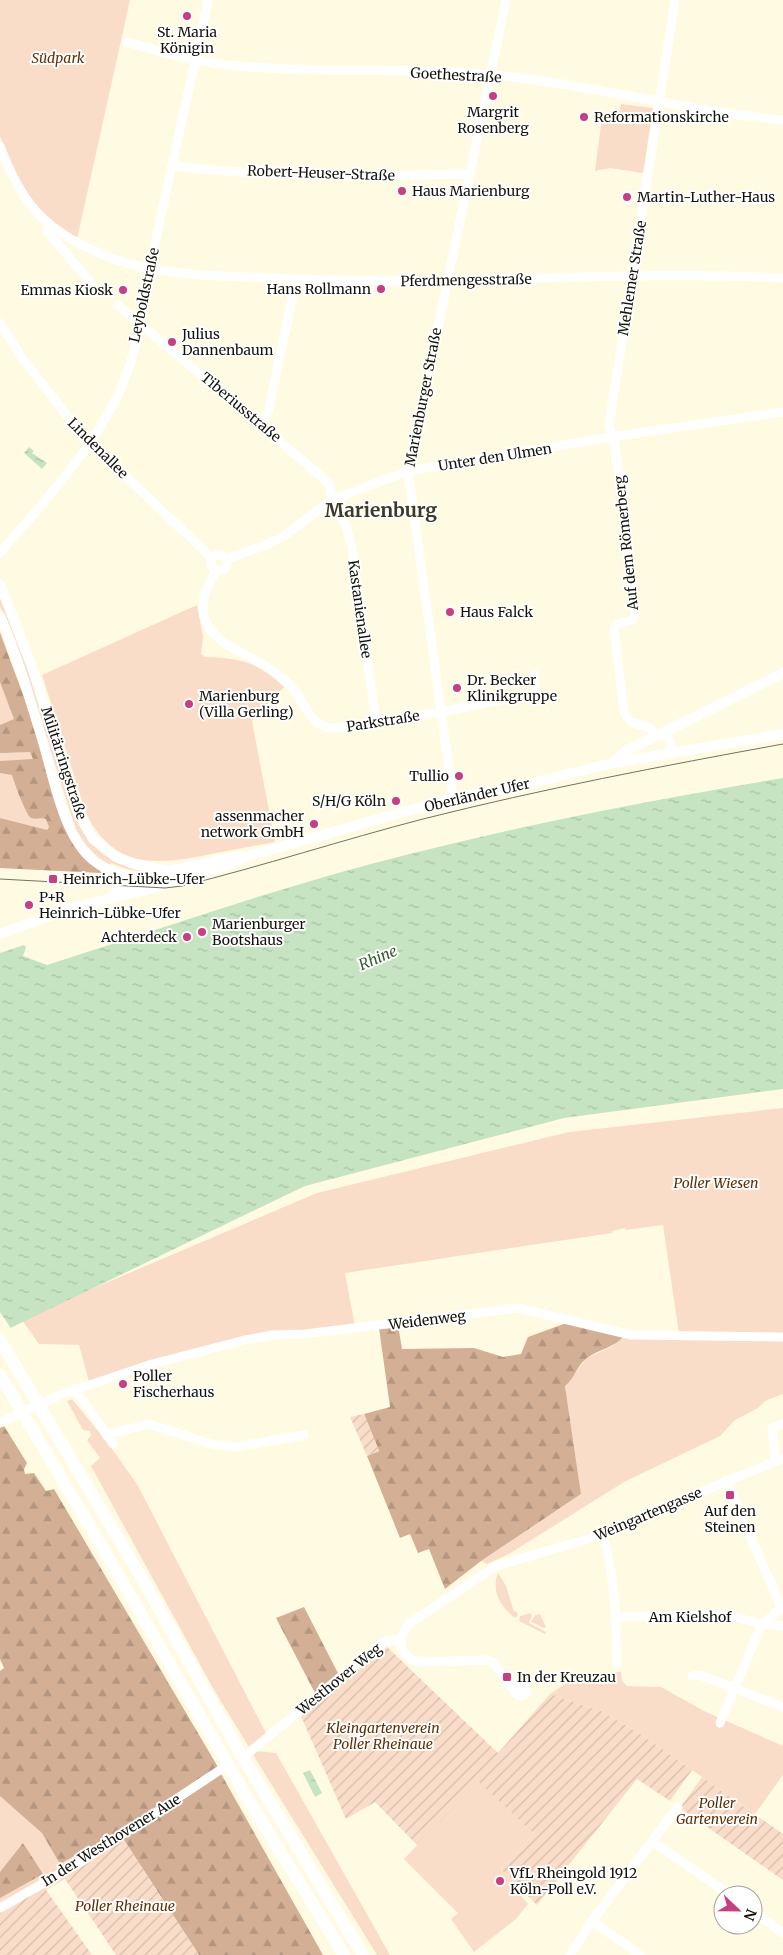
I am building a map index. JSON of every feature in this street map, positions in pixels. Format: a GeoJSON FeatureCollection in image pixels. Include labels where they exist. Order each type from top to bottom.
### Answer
{"type":"FeatureCollection","features":[{"type":"Feature","properties":{"kind":"highway"},"geometry":{"type":"LineString","coordinates":[[0,1340],[46,1416],[235,1744],[363,1955]]}},
{"type":"Feature","properties":{"kind":"highway"},"geometry":{"type":"LineString","coordinates":[[0,1375],[249,1801],[344,1955]]}},
{"type":"Feature","properties":{"kind":"main road","name":"Militärringstraße"},"geometry":{"type":"LineString","coordinates":[[0,584],[32,667],[77,811],[85,827],[98,844],[116,857],[134,864],[167,871],[252,855]]}},
{"type":"Feature","properties":{"kind":"main road","name":"Militärringstraße"},"geometry":{"type":"LineString","coordinates":[[0,616],[25,683],[73,836],[92,859],[101,866],[120,874],[148,879],[180,879]]}},
{"type":"Feature","properties":{"kind":"main road"},"geometry":{"type":"LineString","coordinates":[[613,763],[622,753],[783,673]]}},
{"type":"Feature","properties":{"kind":"main road","name":"Oberländer Ufer"},"geometry":{"type":"LineString","coordinates":[[180,879],[232,864],[252,855],[453,798],[512,788],[613,763],[782,734]]}},
{"type":"Feature","properties":{"kind":"main road"},"geometry":{"type":"LineString","coordinates":[[101,866],[108,874],[121,882],[121,890]]}},
{"type":"Feature","properties":{"kind":"main road"},"geometry":{"type":"LineString","coordinates":[[0,934],[95,902],[167,871]]}},
{"type":"Feature","properties":{"kind":"main road"},"geometry":{"type":"LineString","coordinates":[[95,902],[136,893],[180,879]]}},
{"type":"Feature","properties":{"kind":"street","name":"Leyboldstraße"},"geometry":{"type":"LineString","coordinates":[[0,553],[41,506],[89,442],[105,418],[124,382],[139,321],[208,0]]}},
{"type":"Feature","properties":{"kind":"street","name":"Marienburger Straße"},"geometry":{"type":"LineString","coordinates":[[453,798],[408,471],[469,175],[492,75],[506,0]]}},
{"type":"Feature","properties":{"kind":"street","name":"Mehlemer Straße"},"geometry":{"type":"LineString","coordinates":[[611,437],[609,425],[675,0]]}},
{"type":"Feature","properties":{"kind":"street","name":"Goethestraße"},"geometry":{"type":"LineString","coordinates":[[127,42],[196,60],[272,68],[492,75],[712,113],[783,120]]}},
{"type":"Feature","properties":{"kind":"street"},"geometry":{"type":"LineString","coordinates":[[0,146],[26,201],[50,226],[47,231],[92,284]]}},
{"type":"Feature","properties":{"kind":"street","name":"Robert-Heuser-Straße"},"geometry":{"type":"LineString","coordinates":[[173,166],[252,172],[334,175],[469,175]]}},
{"type":"Feature","properties":{"kind":"street","name":"Pferdmengesstraße"},"geometry":{"type":"LineString","coordinates":[[50,226],[82,245],[116,260],[202,274],[296,280],[372,282],[783,278]]}},
{"type":"Feature","properties":{"kind":"street"},"geometry":{"type":"LineString","coordinates":[[260,424],[268,413],[296,280]]}},
{"type":"Feature","properties":{"kind":"street","name":"Tiberiusstraße"},"geometry":{"type":"LineString","coordinates":[[118,305],[329,483],[332,500]]}},
{"type":"Feature","properties":{"kind":"street","name":"Lindenallee"},"geometry":{"type":"LineString","coordinates":[[0,323],[44,388],[89,442],[212,558]]}},
{"type":"Feature","properties":{"kind":"street","name":"Unter den Ulmen"},"geometry":{"type":"LineString","coordinates":[[226,560],[284,536],[332,500],[408,471],[611,437],[783,412]]}},
{"type":"Feature","properties":{"kind":"street","name":"Auf dem Römerberg"},"geometry":{"type":"LineString","coordinates":[[611,437],[618,472],[635,614],[634,620],[617,624],[614,629],[624,712],[631,722],[661,734]]}},
{"type":"Feature","properties":{"kind":"street","name":"Kastanienallee"},"geometry":{"type":"LineString","coordinates":[[332,500],[347,528],[352,548],[376,723]]}},
{"type":"Feature","properties":{"kind":"street"},"geometry":{"type":"LineString","coordinates":[[220,554],[226,560],[225,568],[222,570],[216,570],[211,566],[212,558],[220,554]]}},
{"type":"Feature","properties":{"kind":"street","name":"Parkstraße"},"geometry":{"type":"LineString","coordinates":[[216,570],[202,602],[207,622],[218,638],[234,651],[258,660],[273,670],[294,690],[319,724],[337,728],[376,723],[536,693],[534,674]]}},
{"type":"Feature","properties":{"kind":"street"},"geometry":{"type":"LineString","coordinates":[[661,734],[674,754]]}},
{"type":"Feature","properties":{"kind":"street","name":"Weidenweg"},"geometry":{"type":"LineString","coordinates":[[0,1423],[75,1389],[152,1364],[244,1340],[518,1308],[631,1335],[783,1337]]}},
{"type":"Feature","properties":{"kind":"street"},"geometry":{"type":"LineString","coordinates":[[75,1389],[113,1444]]}},
{"type":"Feature","properties":{"kind":"street"},"geometry":{"type":"LineString","coordinates":[[106,1435],[149,1424],[221,1446],[253,1446],[304,1435]]}},
{"type":"Feature","properties":{"kind":"street"},"geometry":{"type":"LineString","coordinates":[[780,1459],[772,1428],[783,1424]]}},
{"type":"Feature","properties":{"kind":"street"},"geometry":{"type":"LineString","coordinates":[[290,1438],[292,1447]]}},
{"type":"Feature","properties":{"kind":"street","name":"Weingartengasse"},"geometry":{"type":"LineString","coordinates":[[509,1562],[602,1534],[726,1480],[780,1459]]}},
{"type":"Feature","properties":{"kind":"street"},"geometry":{"type":"LineString","coordinates":[[720,1723],[762,1624],[782,1607],[726,1480]]}},
{"type":"Feature","properties":{"kind":"street"},"geometry":{"type":"LineString","coordinates":[[602,1534],[612,1569],[618,1664]]}},
{"type":"Feature","properties":{"kind":"street","name":"Westhover Weg"},"geometry":{"type":"LineString","coordinates":[[251,1751],[379,1645],[386,1641],[400,1639],[403,1630],[410,1623],[486,1572],[509,1562]]}},
{"type":"Feature","properties":{"kind":"street","name":"Am Kielshof"},"geometry":{"type":"LineString","coordinates":[[616,1617],[723,1614],[762,1624],[783,1626]]}},
{"type":"Feature","properties":{"kind":"street"},"geometry":{"type":"LineString","coordinates":[[400,1639],[403,1652],[414,1661],[488,1660],[493,1662],[508,1683]]}},
{"type":"Feature","properties":{"kind":"street"},"geometry":{"type":"LineString","coordinates":[[692,1676],[700,1675],[783,1707]]}},
{"type":"Feature","properties":{"kind":"street","name":"In der Westhovener Aue"},"geometry":{"type":"LineString","coordinates":[[0,1908],[84,1860],[220,1770]]}},
{"type":"Feature","properties":{"kind":"street"},"geometry":{"type":"LineString","coordinates":[[573,1951],[592,1921],[678,1807]]}},
{"type":"Feature","properties":{"kind":"street"},"geometry":{"type":"LineString","coordinates":[[653,1842],[715,1885]]}},
{"type":"Feature","properties":{"kind":"street"},"geometry":{"type":"LineString","coordinates":[[763,1918],[783,1933]]}},
{"type":"Feature","properties":{"kind":"street"},"geometry":{"type":"LineString","coordinates":[[592,1921],[640,1955]]}},
{"type":"Feature","properties":{"kind":"green space","name":"Südpark"},"geometry":{"type":"Polygon","coordinates":[[[0,0],[130,0],[77,239],[46,216],[25,193],[15,174],[0,136],[0,0]]]}},
{"type":"Feature","properties":{"kind":"green space"},"geometry":{"type":"Polygon","coordinates":[[[621,104],[653,108],[643,173],[610,168],[595,171],[602,117],[618,119],[621,104]]]}},
{"type":"Feature","properties":{"kind":"green space"},"geometry":{"type":"Polygon","coordinates":[[[0,592],[56,752],[77,821],[84,834],[104,855],[145,872],[127,869],[111,863],[110,865],[90,850],[76,830],[33,696],[0,606],[0,592]]]}},
{"type":"Feature","properties":{"kind":"green space"},"geometry":{"type":"Polygon","coordinates":[[[197,605],[203,637],[201,654],[205,657],[239,660],[248,663],[265,672],[284,687],[252,721],[275,842],[191,858],[155,861],[139,859],[124,854],[110,845],[97,832],[86,813],[42,675],[197,605]]]}},
{"type":"Feature","properties":{"kind":"green space"},"geometry":{"type":"Polygon","coordinates":[[[0,630],[51,781],[94,866],[102,873],[0,868],[0,630]]]}},
{"type":"Feature","properties":{"kind":"green space"},"geometry":{"type":"Polygon","coordinates":[[[0,633],[27,705],[51,781],[94,866],[102,873],[0,868],[0,818],[47,830],[49,827],[46,819],[33,819],[29,816],[12,775],[0,773],[0,761],[33,759],[30,752],[0,753],[0,725],[14,719],[0,682],[0,633]]]}},
{"type":"Feature","properties":{"kind":"green space","name":"Poller Wiesen"},"geometry":{"type":"Polygon","coordinates":[[[783,1108],[783,1394],[765,1401],[758,1408],[735,1420],[720,1436],[624,1482],[509,1554],[487,1564],[481,1561],[581,1494],[565,1386],[587,1358],[611,1347],[624,1336],[679,1334],[663,1225],[625,1230],[625,1228],[612,1231],[612,1233],[345,1273],[355,1326],[289,1333],[89,1382],[79,1345],[39,1344],[21,1319],[317,1193],[569,1132],[783,1108]]]}},
{"type":"Feature","properties":{"kind":"green space"},"geometry":{"type":"Polygon","coordinates":[[[569,1322],[624,1336],[616,1343],[584,1361],[565,1386],[581,1494],[481,1561],[445,1589],[429,1549],[418,1553],[410,1534],[400,1538],[367,1456],[379,1451],[364,1414],[390,1407],[379,1328],[398,1325],[402,1349],[474,1348],[503,1357],[521,1354],[528,1337],[569,1322]]]}},
{"type":"Feature","properties":{"kind":"green space"},"geometry":{"type":"Polygon","coordinates":[[[72,1399],[107,1442],[137,1484],[267,1735],[250,1749],[214,1690],[91,1466],[100,1458],[87,1440],[91,1436],[90,1431],[83,1430],[67,1401],[72,1399]]]}},
{"type":"Feature","properties":{"kind":"green space"},"geometry":{"type":"Polygon","coordinates":[[[364,1414],[379,1451],[367,1456],[350,1417],[364,1414]]]}},
{"type":"Feature","properties":{"kind":"green space"},"geometry":{"type":"Polygon","coordinates":[[[4,1426],[27,1463],[24,1469],[25,1474],[34,1473],[46,1491],[54,1489],[218,1767],[81,1856],[79,1853],[60,1864],[42,1833],[0,1796],[0,1671],[4,1668],[0,1659],[0,1428],[4,1426]]]}},
{"type":"Feature","properties":{"kind":"green space"},"geometry":{"type":"Polygon","coordinates":[[[498,1573],[506,1586],[514,1612],[516,1611],[518,1615],[515,1618],[505,1609],[498,1598],[496,1579],[498,1573]]]}},
{"type":"Feature","properties":{"kind":"green space"},"geometry":{"type":"Polygon","coordinates":[[[304,1607],[340,1677],[315,1693],[276,1618],[304,1607]]]}},
{"type":"Feature","properties":{"kind":"green space"},"geometry":{"type":"Polygon","coordinates":[[[531,1613],[532,1616],[529,1623],[546,1632],[545,1634],[519,1621],[520,1616],[531,1613]]]}},
{"type":"Feature","properties":{"kind":"green space"},"geometry":{"type":"Polygon","coordinates":[[[540,1614],[546,1627],[544,1628],[531,1622],[535,1615],[540,1614]]]}},
{"type":"Feature","properties":{"kind":"green space","name":"Kleingartenverein Poller Rheinaue"},"geometry":{"type":"Polygon","coordinates":[[[387,1647],[498,1753],[550,1694],[601,1711],[642,1735],[692,1770],[670,1801],[637,1779],[537,1905],[501,1869],[534,1834],[479,1782],[417,1845],[375,1802],[346,1819],[301,1716],[387,1647]]]}},
{"type":"Feature","properties":{"kind":"green space"},"geometry":{"type":"Polygon","coordinates":[[[621,1672],[622,1681],[627,1686],[661,1687],[706,1712],[783,1746],[783,1775],[755,1814],[642,1735],[601,1711],[550,1694],[582,1673],[621,1672]]]}},
{"type":"Feature","properties":{"kind":"green space"},"geometry":{"type":"Polygon","coordinates":[[[0,1734],[82,1856],[0,1905],[0,1734]]]}},
{"type":"Feature","properties":{"kind":"green space"},"geometry":{"type":"Polygon","coordinates":[[[255,1751],[276,1753],[390,1955],[377,1955],[252,1753],[255,1751]]]}},
{"type":"Feature","properties":{"kind":"green space"},"geometry":{"type":"Polygon","coordinates":[[[220,1772],[323,1955],[199,1955],[122,1837],[220,1772]]]}},
{"type":"Feature","properties":{"kind":"green space","name":"Poller Gartenverein"},"geometry":{"type":"Polygon","coordinates":[[[702,1777],[783,1834],[783,1880],[680,1808],[702,1777]]]}},
{"type":"Feature","properties":{"kind":"green space"},"geometry":{"type":"Polygon","coordinates":[[[479,1781],[534,1834],[501,1869],[516,1885],[514,1888],[528,1904],[516,1919],[474,1952],[451,1919],[458,1913],[404,1859],[479,1781]]]}},
{"type":"Feature","properties":{"kind":"green space","name":"Poller Rheinaue"},"geometry":{"type":"Polygon","coordinates":[[[122,1837],[199,1955],[116,1955],[65,1879],[56,1884],[54,1880],[122,1837]]]}},
{"type":"Feature","properties":{"kind":"green space"},"geometry":{"type":"Polygon","coordinates":[[[23,1843],[43,1874],[0,1898],[0,1872],[23,1843]]]}},
{"type":"Feature","properties":{"kind":"green space"},"geometry":{"type":"Polygon","coordinates":[[[51,1882],[53,1885],[46,1890],[92,1955],[0,1955],[0,1911],[51,1882]]]}},
{"type":"Feature","properties":{"kind":"water"},"geometry":{"type":"Polygon","coordinates":[[[29,447],[34,451],[32,453],[47,463],[42,469],[24,453],[29,447]]]}},
{"type":"Feature","properties":{"kind":"water","name":"Rhine"},"geometry":{"type":"Polygon","coordinates":[[[783,778],[783,1089],[564,1118],[305,1186],[0,1333],[0,953],[24,945],[26,947],[23,956],[47,965],[289,887],[422,851],[576,816],[783,778]]]}},
{"type":"Feature","properties":{"kind":"water"},"geometry":{"type":"Polygon","coordinates":[[[310,1770],[322,1793],[315,1797],[303,1773],[310,1770]]]}},
{"type":"Feature","properties":{"kind":"pier"},"geometry":{"type":"Polygon","coordinates":[[[0,1312],[12,1330],[0,1336],[0,1312]]]}},
{"type":"Feature","properties":{"kind":"tram line"},"geometry":{"type":"LineString","coordinates":[[0,879],[165,888],[182,886],[468,808],[602,778],[783,744]]}},
{"type":"Feature","properties":{"kind":"place","name":"St. Maria Königin"},"geometry":{"type":"Point","coordinates":[187,16]}},
{"type":"Feature","properties":{"kind":"place","name":"Margrit Rosenberg"},"geometry":{"type":"Point","coordinates":[493,96]}},
{"type":"Feature","properties":{"kind":"place","name":"Reformationskirche"},"geometry":{"type":"Point","coordinates":[584,117]}},
{"type":"Feature","properties":{"kind":"place","name":"Haus Marienburg"},"geometry":{"type":"Point","coordinates":[402,191]}},
{"type":"Feature","properties":{"kind":"place","name":"Martin-Luther-Haus"},"geometry":{"type":"Point","coordinates":[627,197]}},
{"type":"Feature","properties":{"kind":"place","name":"Hans Rollmann"},"geometry":{"type":"Point","coordinates":[381,289]}},
{"type":"Feature","properties":{"kind":"place","name":"Emmas Kiosk"},"geometry":{"type":"Point","coordinates":[123,290]}},
{"type":"Feature","properties":{"kind":"place","name":"Julius Dannenbaum"},"geometry":{"type":"Point","coordinates":[172,342]}},
{"type":"Feature","properties":{"kind":"place","name":"Haus Falck"},"geometry":{"type":"Point","coordinates":[450,612]}},
{"type":"Feature","properties":{"kind":"place","name":"Dr. Becker Klinikgruppe"},"geometry":{"type":"Point","coordinates":[457,688]}},
{"type":"Feature","properties":{"kind":"place","name":"Marienburg (Villa Gerling)"},"geometry":{"type":"Point","coordinates":[189,704]}},
{"type":"Feature","properties":{"kind":"place","name":"Tullio"},"geometry":{"type":"Point","coordinates":[459,776]}},
{"type":"Feature","properties":{"kind":"place","name":"S/H/G Köln"},"geometry":{"type":"Point","coordinates":[396,801]}},
{"type":"Feature","properties":{"kind":"place","name":"assenmacher network GmbH"},"geometry":{"type":"Point","coordinates":[314,824]}},
{"type":"Feature","properties":{"kind":"place","name":"Heinrich-Lübke-Ufer"},"geometry":{"type":"Point","coordinates":[53,879]}},
{"type":"Feature","properties":{"kind":"place","name":"P+R Heinrich-Lübke-Ufer"},"geometry":{"type":"Point","coordinates":[29,905]}},
{"type":"Feature","properties":{"kind":"place","name":"Marienburger Bootshaus"},"geometry":{"type":"Point","coordinates":[202,932]}},
{"type":"Feature","properties":{"kind":"place","name":"Achterdeck"},"geometry":{"type":"Point","coordinates":[187,937]}},
{"type":"Feature","properties":{"kind":"place","name":"Poller Fischerhaus"},"geometry":{"type":"Point","coordinates":[123,1384]}},
{"type":"Feature","properties":{"kind":"place","name":"Auf den Steinen"},"geometry":{"type":"Point","coordinates":[730,1495]}},
{"type":"Feature","properties":{"kind":"place","name":"In der Kreuzau"},"geometry":{"type":"Point","coordinates":[507,1677]}},
{"type":"Feature","properties":{"kind":"place","name":"VfL Rheingold 1912 Köln-Poll e.V."},"geometry":{"type":"Point","coordinates":[500,1881]}},
{"type":"Feature","properties":{"kind":"district","name":"Marienburg"},"geometry":{"type":"Point","coordinates":[381,510]}}]}
